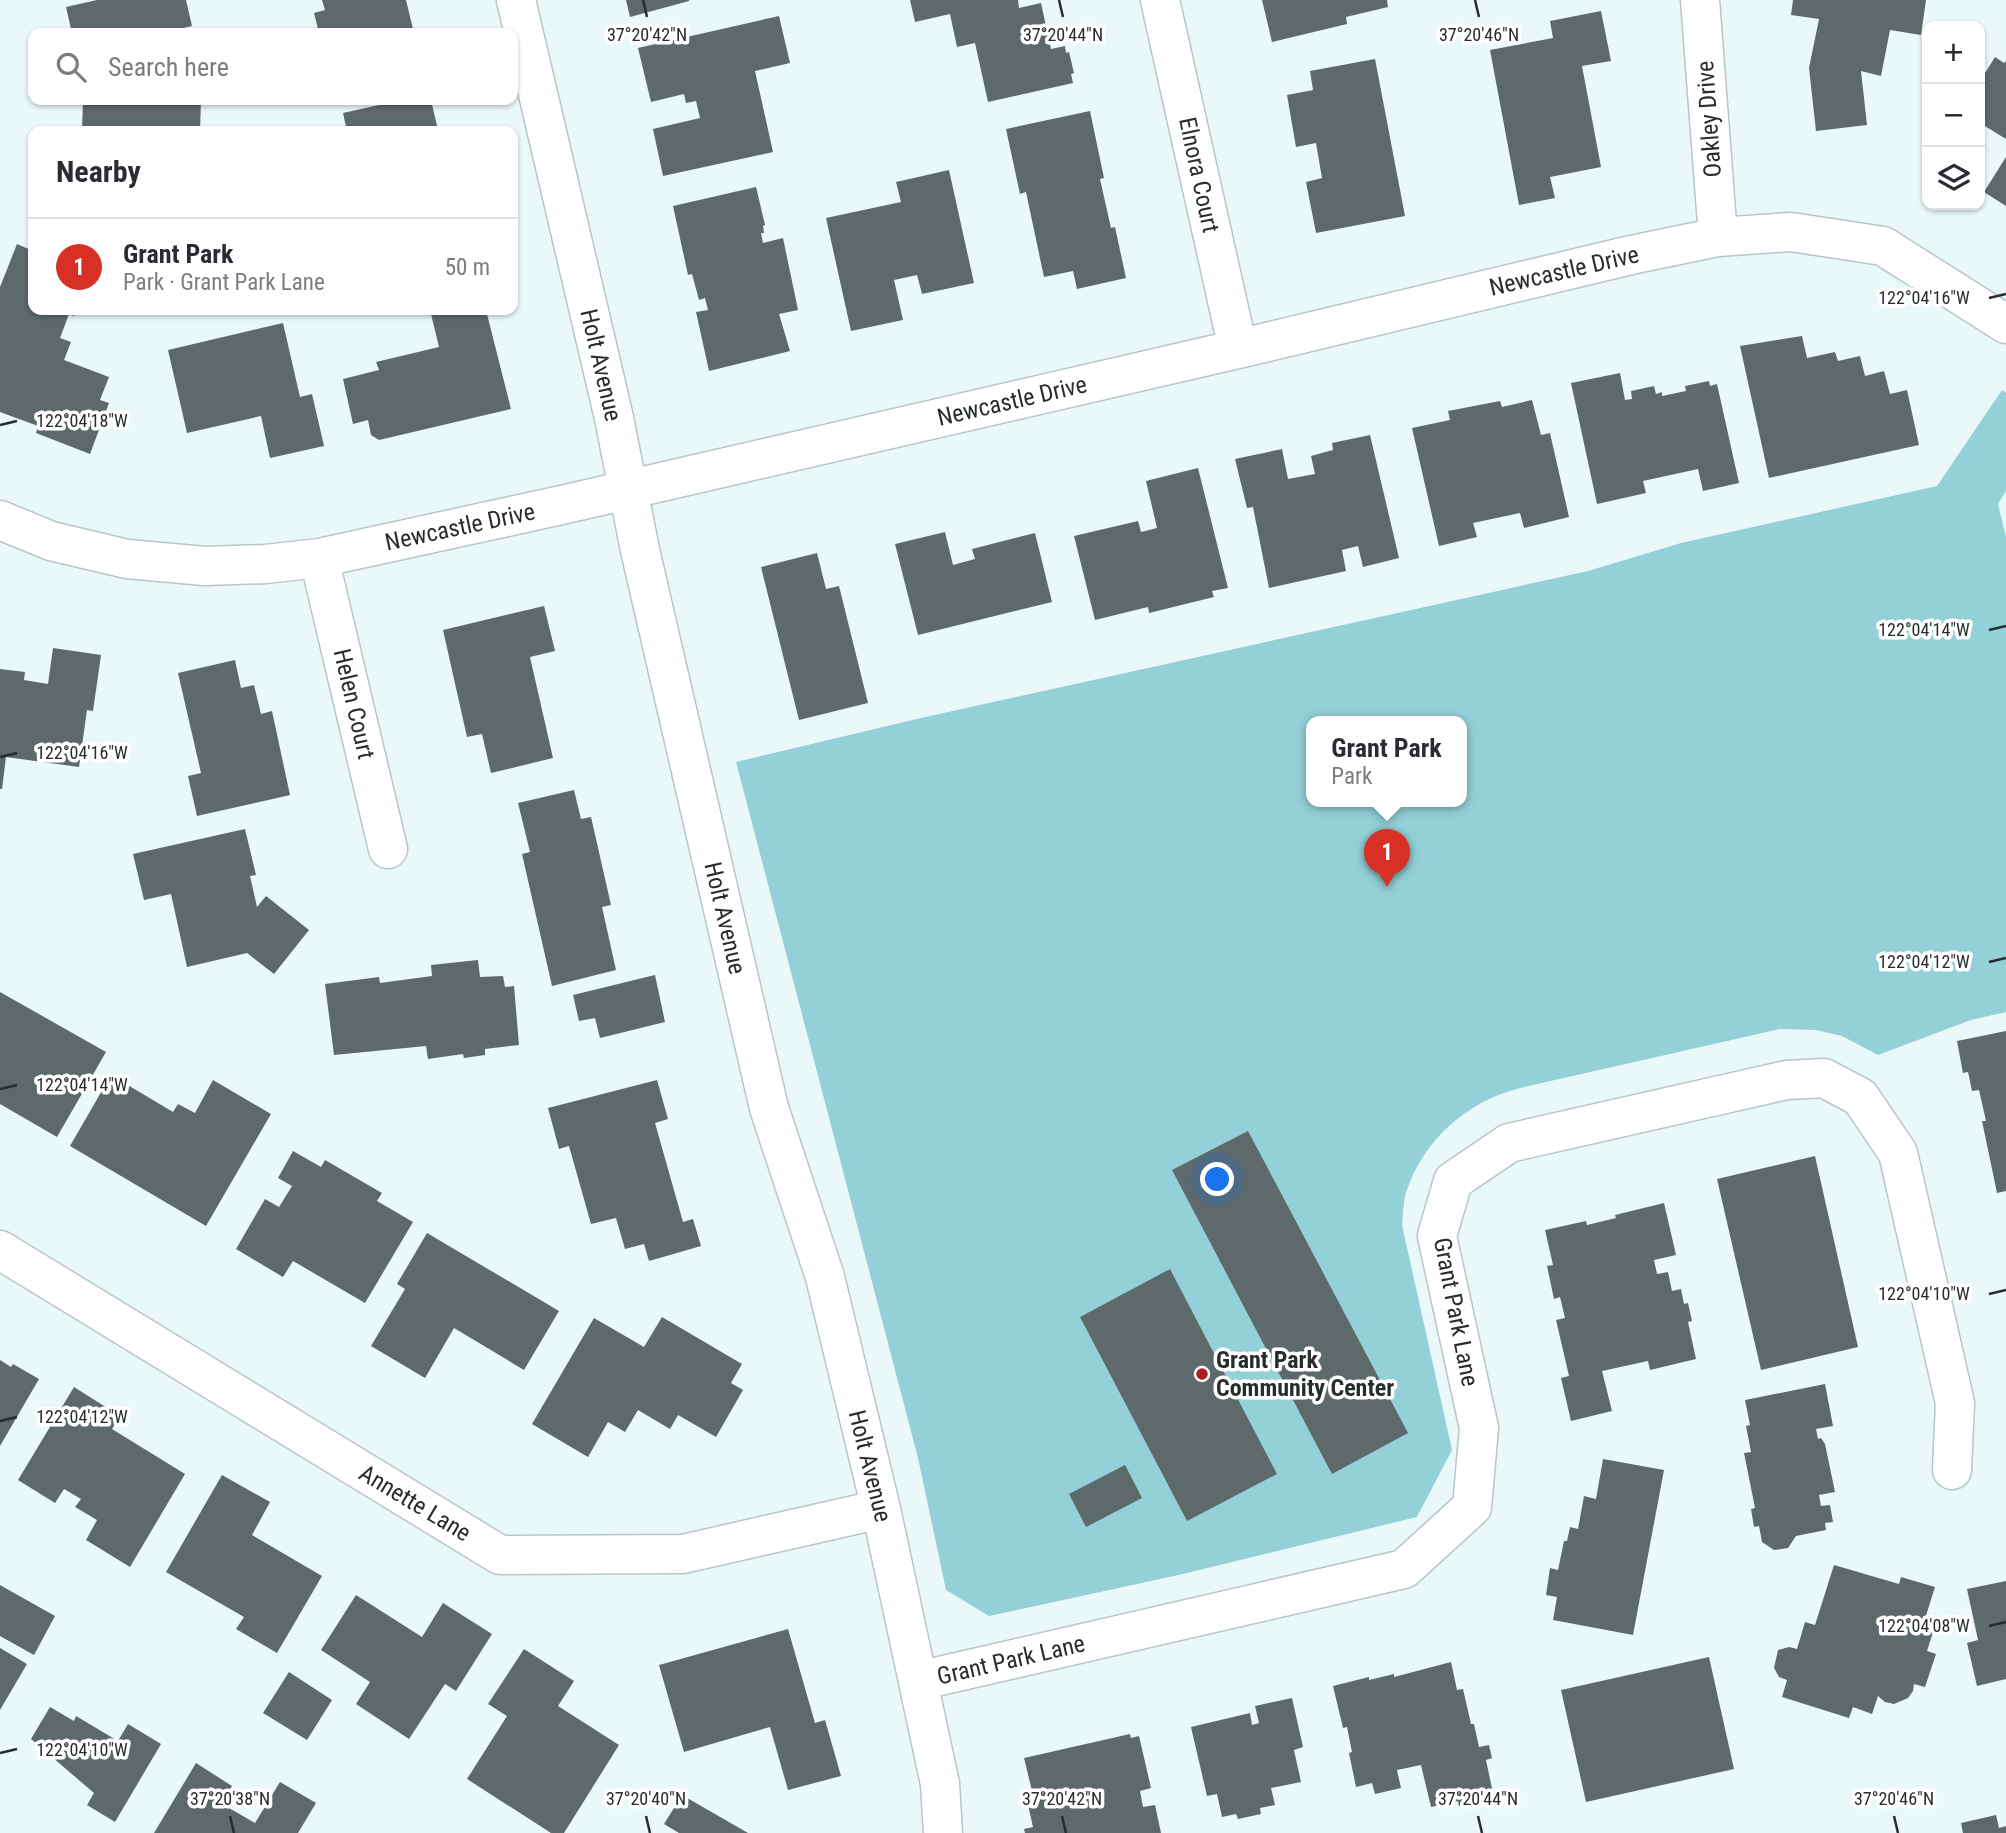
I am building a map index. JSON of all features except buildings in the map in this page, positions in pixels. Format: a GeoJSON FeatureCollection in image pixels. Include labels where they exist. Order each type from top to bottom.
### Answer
{"type":"FeatureCollection","features":[{"type":"Feature","properties":{"kind":"street","name":"Holt Avenue"},"geometry":{"type":"LineString","coordinates":[[516,0],[614,418],[640,550],[769,1108],[825,1277],[881,1509],[940,1784],[943,1833]]}},
{"type":"Feature","properties":{"kind":"street","name":"Elnora Court"},"geometry":{"type":"LineString","coordinates":[[1160,0],[1238,349]]}},
{"type":"Feature","properties":{"kind":"street","name":"Oakley Drive"},"geometry":{"type":"LineString","coordinates":[[1700,0],[1718,237]]}},
{"type":"Feature","properties":{"kind":"street","name":"Newcastle Drive"},"geometry":{"type":"LineString","coordinates":[[0,520],[51,541],[127,559],[205,566],[266,564],[319,558],[1238,349],[1617,258],[1718,237],[1791,232],[1883,246],[2006,324]]}},
{"type":"Feature","properties":{"kind":"street","name":"Helen Court"},"geometry":{"type":"LineString","coordinates":[[319,558],[388,849]]}},
{"type":"Feature","properties":{"kind":"street","name":"Grant Park Lane"},"geometry":{"type":"LineString","coordinates":[[918,1681],[1404,1569],[1472,1507],[1479,1428],[1437,1236],[1453,1181],[1508,1143],[1787,1080],[1824,1078],[1860,1097],[1898,1153],[1955,1403],[1952,1470]]}},
{"type":"Feature","properties":{"kind":"street","name":"Annette Lane"},"geometry":{"type":"LineString","coordinates":[[0,1250],[500,1555],[683,1554],[881,1509]]}},
{"type":"Feature","properties":{"kind":"shaded area"},"geometry":{"type":"Polygon","coordinates":[[[2002,390],[2006,393],[2006,491],[1998,504],[2006,537],[2006,1012],[1971,1020],[1878,1055],[1842,1036],[1816,1030],[1780,1029],[1520,1088],[1482,1103],[1465,1113],[1435,1140],[1423,1156],[1404,1200],[1402,1225],[1452,1450],[1417,1517],[1183,1574],[989,1616],[946,1590],[918,1458],[736,762],[921,718],[1588,571],[1681,543],[1937,486],[2002,390]]]}},
{"type":"Feature","properties":{"kind":"place","name":"Grant Park"},"geometry":{"type":"Point","coordinates":[1387,887]}},
{"type":"Feature","properties":{"kind":"place","name":"Grant Park Community Center"},"geometry":{"type":"Point","coordinates":[1202,1374]}}]}
